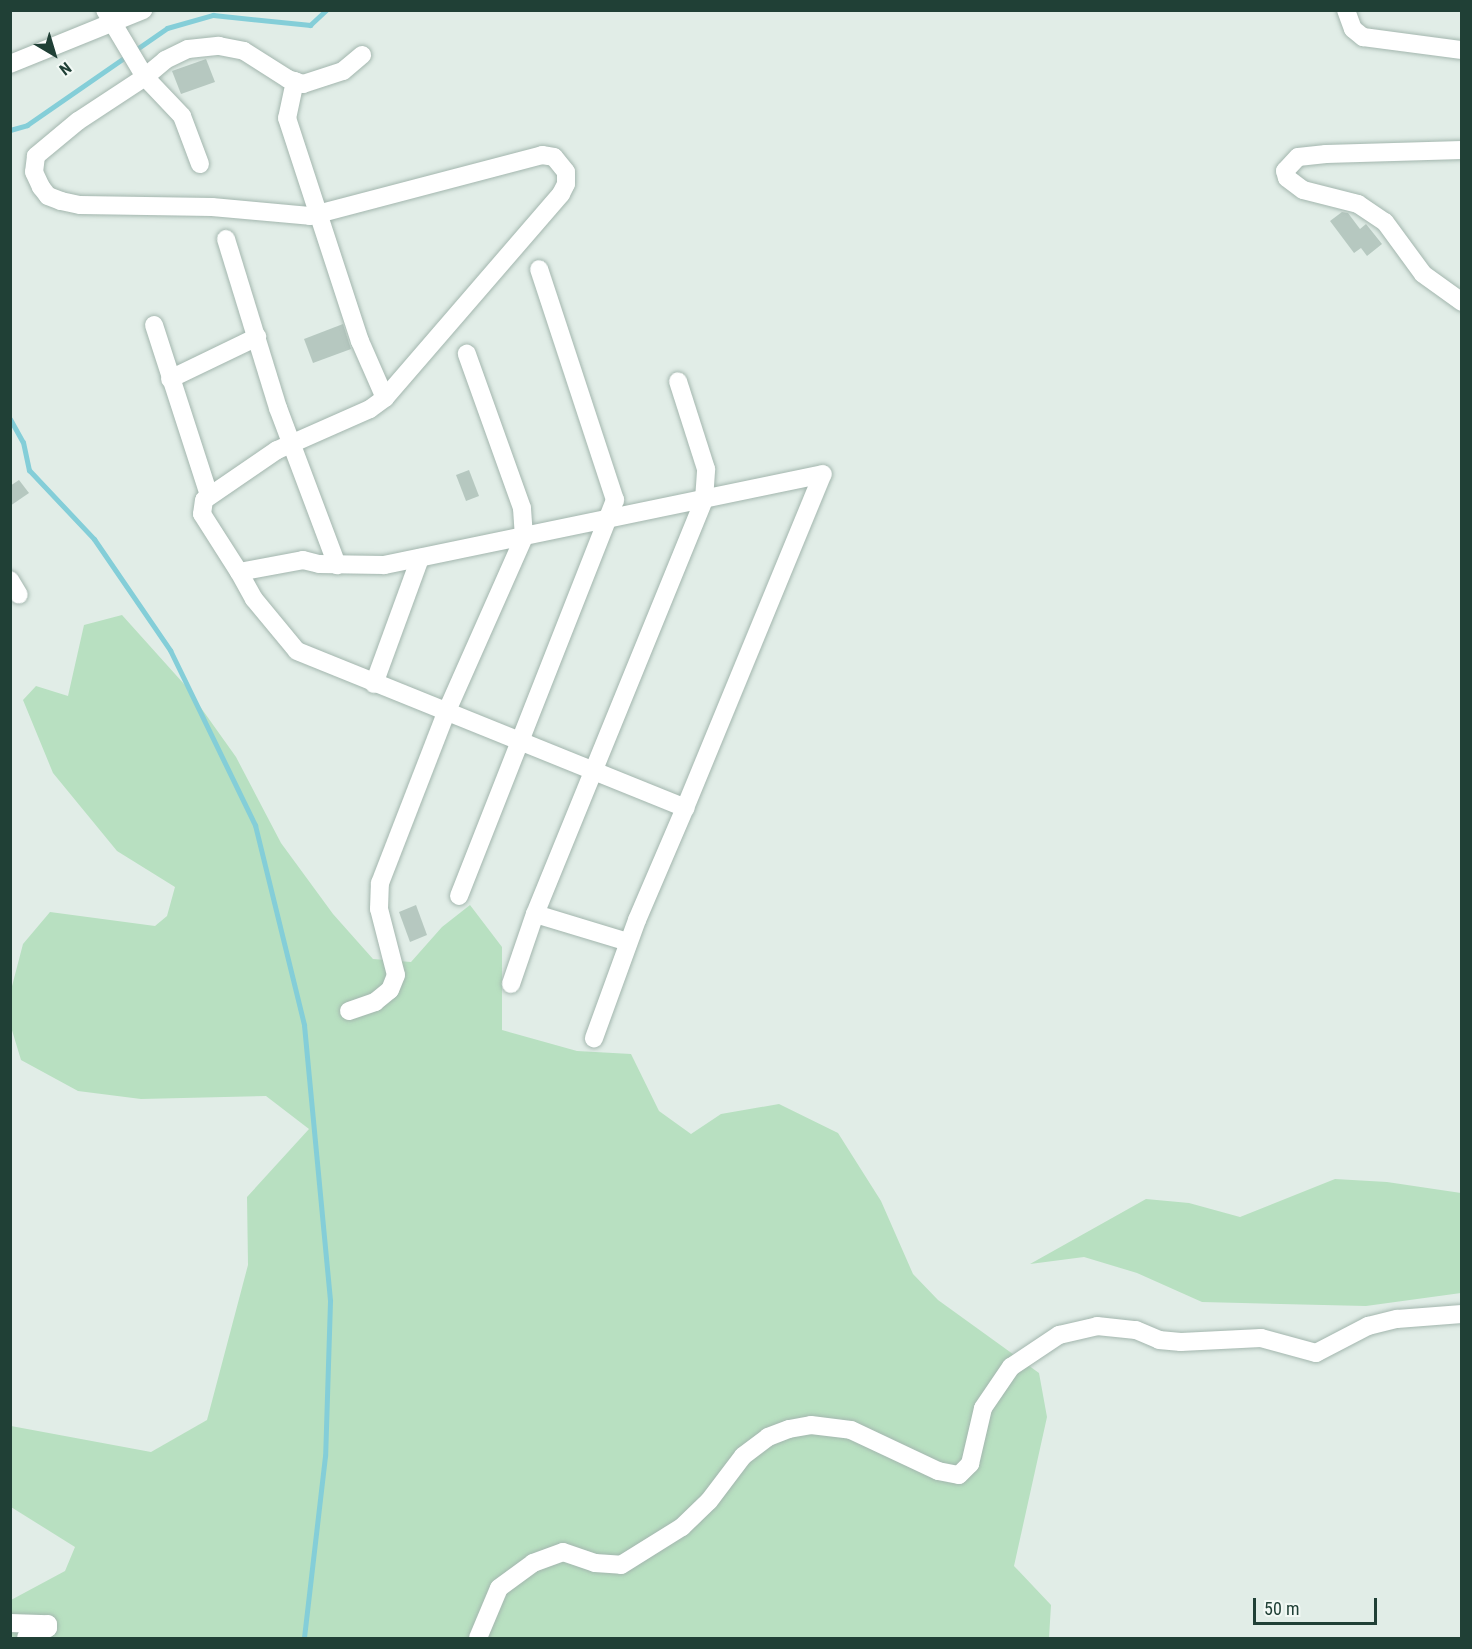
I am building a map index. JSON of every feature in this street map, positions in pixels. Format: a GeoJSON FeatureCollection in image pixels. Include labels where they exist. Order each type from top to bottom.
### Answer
{"type":"FeatureCollection","features":[{"type":"Feature","properties":{"kind":"street"},"geometry":{"type":"LineString","coordinates":[[10,64],[109,17],[143,10]]}},
{"type":"Feature","properties":{"kind":"street"},"geometry":{"type":"LineString","coordinates":[[1346,10],[1353,29],[1363,37],[1461,50]]}},
{"type":"Feature","properties":{"kind":"street"},"geometry":{"type":"LineString","coordinates":[[109,17],[145,76],[182,116],[200,164]]}},
{"type":"Feature","properties":{"kind":"street"},"geometry":{"type":"LineString","coordinates":[[362,55],[343,71],[303,84],[244,51],[219,46],[188,49],[78,121],[36,156],[34,172],[48,196],[80,205],[185,205],[317,214],[542,155],[554,157],[566,172],[566,184],[561,194],[385,398],[370,409],[291,444],[209,495],[204,500],[202,514],[254,599],[297,651],[685,808]]}},
{"type":"Feature","properties":{"kind":"street"},"geometry":{"type":"LineString","coordinates":[[295,81],[287,118],[360,341],[385,398]]}},
{"type":"Feature","properties":{"kind":"street"},"geometry":{"type":"LineString","coordinates":[[1461,150],[1298,157],[1285,171],[1287,178],[1303,190],[1358,204],[1378,217],[1423,274],[1461,302]]}},
{"type":"Feature","properties":{"kind":"street"},"geometry":{"type":"LineString","coordinates":[[226,238],[291,444],[337,565]]}},
{"type":"Feature","properties":{"kind":"street"},"geometry":{"type":"LineString","coordinates":[[459,897],[519,739],[615,501],[611,481],[539,269]]}},
{"type":"Feature","properties":{"kind":"street"},"geometry":{"type":"LineString","coordinates":[[154,325],[209,495]]}},
{"type":"Feature","properties":{"kind":"street"},"geometry":{"type":"LineString","coordinates":[[170,379],[257,337]]}},
{"type":"Feature","properties":{"kind":"street"},"geometry":{"type":"LineString","coordinates":[[349,1011],[375,1002],[390,990],[396,975],[379,909],[380,883],[446,713],[524,537],[522,508],[467,354]]}},
{"type":"Feature","properties":{"kind":"street"},"geometry":{"type":"LineString","coordinates":[[511,984],[535,914],[704,500],[706,469],[678,381]]}},
{"type":"Feature","properties":{"kind":"street"},"geometry":{"type":"LineString","coordinates":[[239,572],[303,560],[337,565],[384,565],[823,474],[628,942],[594,1038]]}},
{"type":"Feature","properties":{"kind":"street"},"geometry":{"type":"LineString","coordinates":[[374,684],[420,558]]}},
{"type":"Feature","properties":{"kind":"street"},"geometry":{"type":"LineString","coordinates":[[535,914],[628,942]]}},
{"type":"Feature","properties":{"kind":"street"},"geometry":{"type":"LineString","coordinates":[[478,1638],[499,1588],[533,1563],[563,1552],[595,1563],[621,1565],[682,1527],[709,1501],[743,1456],[768,1437],[789,1429],[811,1425],[851,1430],[938,1471],[959,1475],[970,1464],[983,1408],[1011,1367],[1059,1335],[1097,1326],[1136,1330],[1159,1340],[1181,1342],[1261,1338],[1316,1353],[1368,1326],[1397,1319],[1461,1314]]}},
{"type":"Feature","properties":{"kind":"street"},"geometry":{"type":"LineString","coordinates":[[10,1623],[49,1626],[26,1638]]}},
{"type":"Feature","properties":{"kind":"green space"},"geometry":{"type":"Polygon","coordinates":[[[122,615],[184,684],[236,757],[281,843],[333,914],[373,959],[411,962],[442,927],[470,905],[502,947],[502,1030],[577,1051],[631,1054],[659,1111],[691,1134],[721,1114],[779,1104],[838,1133],[881,1201],[913,1274],[938,1300],[1039,1373],[1047,1417],[1014,1566],[1051,1605],[1049,1638],[11,1638],[11,1600],[65,1571],[75,1547],[11,1507],[11,1426],[151,1452],[207,1420],[248,1265],[247,1197],[309,1129],[266,1096],[141,1099],[78,1091],[21,1060],[11,1027],[11,990],[23,944],[50,912],[155,926],[167,916],[175,887],[117,851],[53,773],[23,700],[36,686],[68,696],[84,625],[122,615]]]}},
{"type":"Feature","properties":{"kind":"green space"},"geometry":{"type":"Polygon","coordinates":[[[1335,1179],[1387,1182],[1461,1193],[1461,1293],[1366,1306],[1202,1302],[1137,1273],[1084,1257],[1030,1264],[1146,1199],[1189,1203],[1240,1217],[1335,1179]]]}},
{"type":"Feature","properties":{"kind":"building"},"geometry":{"type":"Polygon","coordinates":[[[206,59],[215,82],[181,94],[172,71],[206,59]]]}},
{"type":"Feature","properties":{"kind":"building"},"geometry":{"type":"Polygon","coordinates":[[[1342,212],[1348,213],[1360,229],[1366,224],[1382,244],[1367,256],[1361,248],[1354,253],[1330,221],[1342,212]]]}},
{"type":"Feature","properties":{"kind":"building"},"geometry":{"type":"Polygon","coordinates":[[[343,324],[351,349],[313,363],[304,339],[343,324]]]}},
{"type":"Feature","properties":{"kind":"building"},"geometry":{"type":"Polygon","coordinates":[[[469,470],[479,496],[466,501],[456,475],[469,470]]]}},
{"type":"Feature","properties":{"kind":"building"},"geometry":{"type":"Polygon","coordinates":[[[19,480],[29,493],[10,506],[10,486],[19,480]]]}},
{"type":"Feature","properties":{"kind":"building"},"geometry":{"type":"Polygon","coordinates":[[[416,905],[427,935],[410,942],[399,912],[416,905]]]}},
{"type":"Feature","properties":{"kind":"waterway"},"geometry":{"type":"LineString","coordinates":[[10,130],[27,125],[167,28],[213,15],[310,25],[326,10]]}},
{"type":"Feature","properties":{"kind":"waterway"},"geometry":{"type":"LineString","coordinates":[[10,419],[23,442],[29,470],[94,539],[170,650],[255,825],[304,1025],[330,1301],[325,1456],[304,1638]]}}]}
